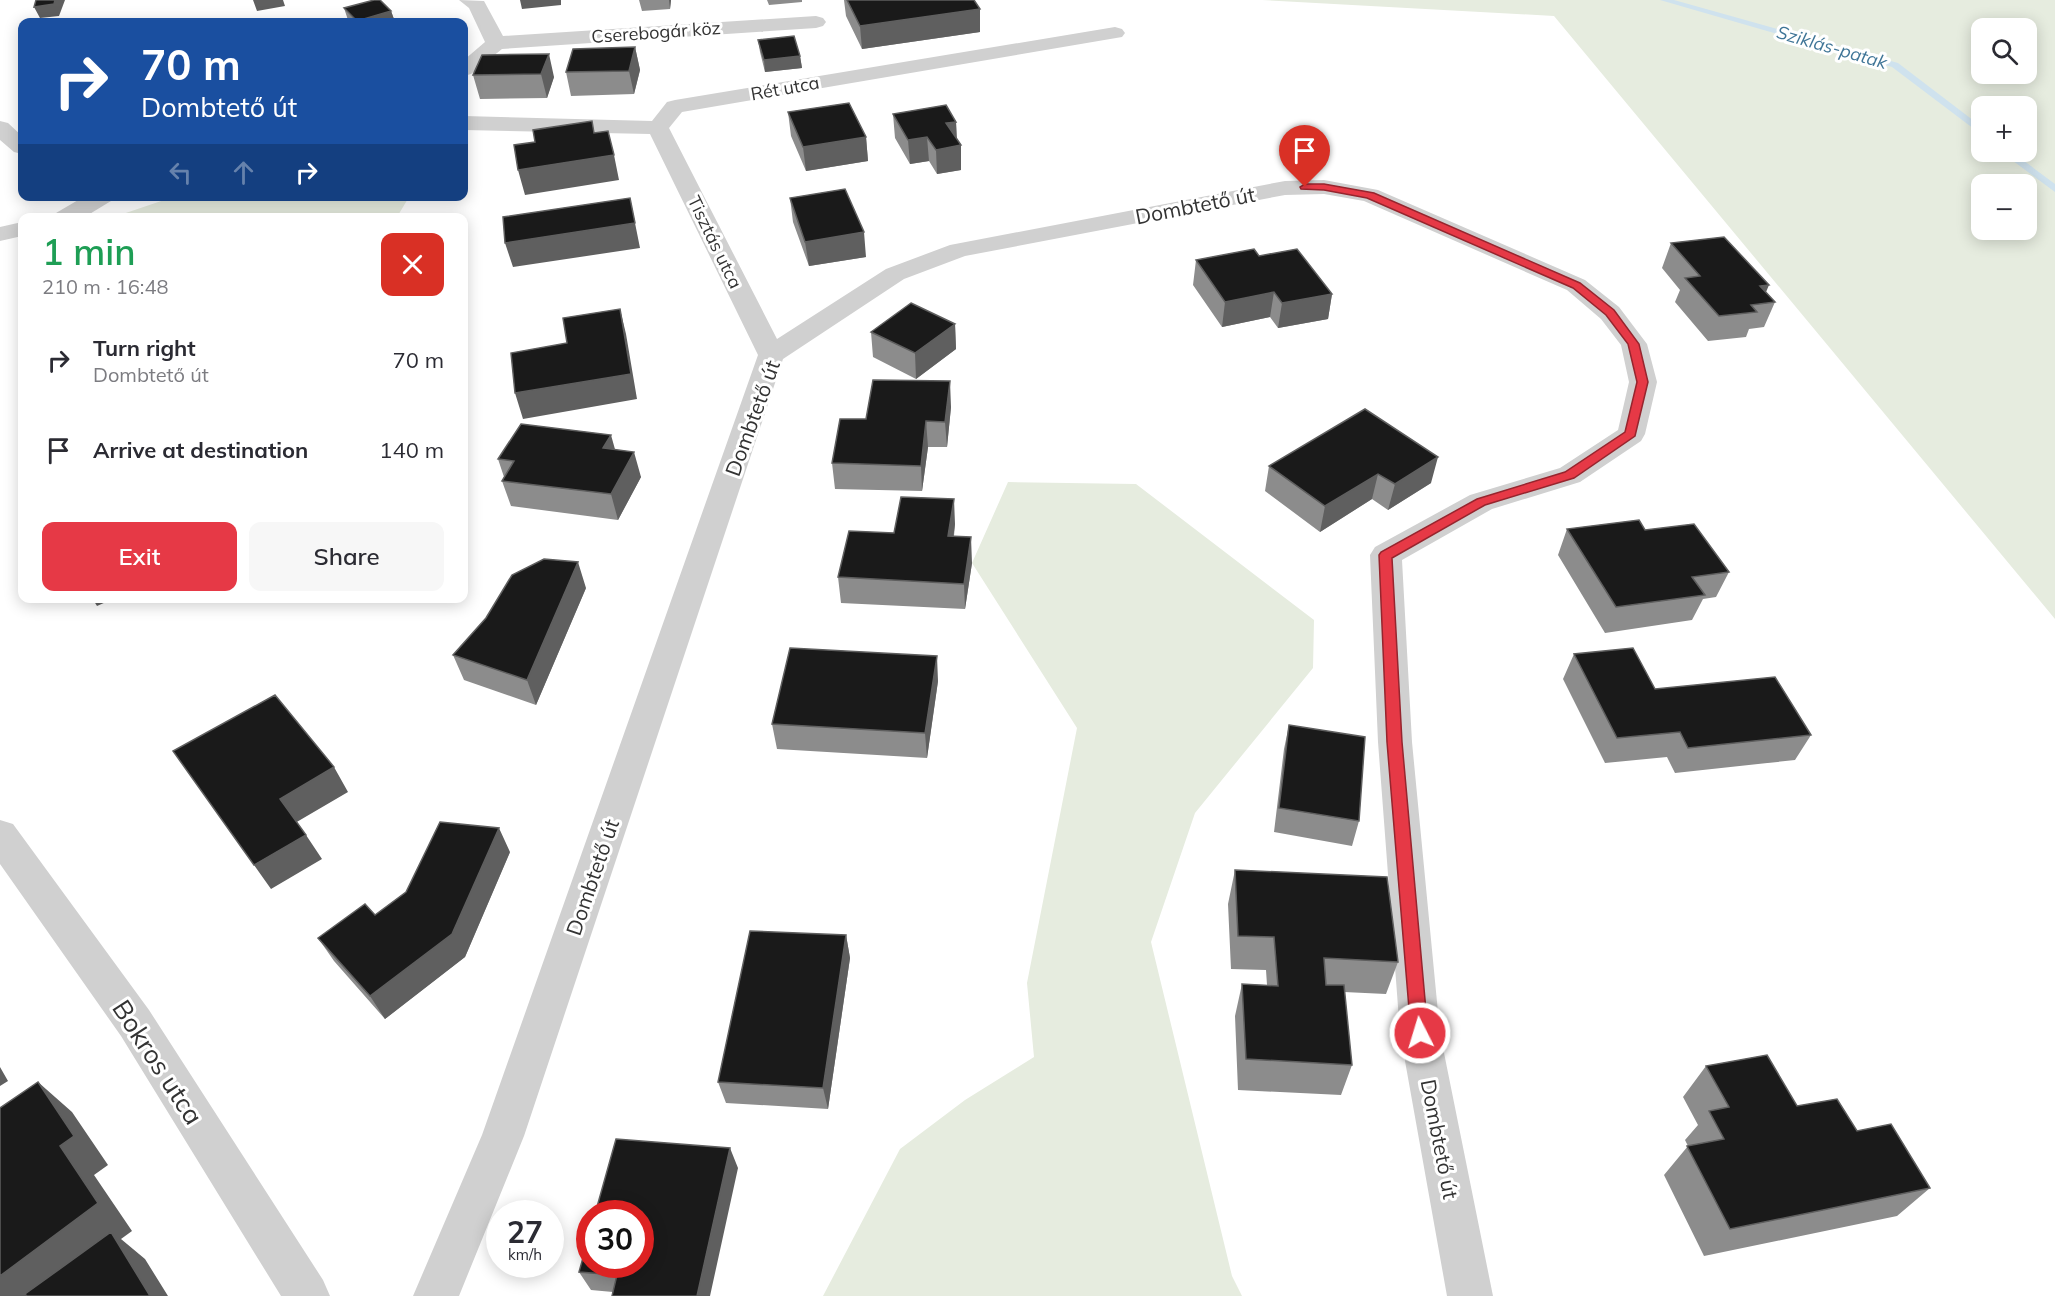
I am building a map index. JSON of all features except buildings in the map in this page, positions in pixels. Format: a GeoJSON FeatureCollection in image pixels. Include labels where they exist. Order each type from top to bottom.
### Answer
{"type":"FeatureCollection","features":[{"type":"Feature","properties":{"kind":"street"},"geometry":{"type":"LineString","coordinates":[[468,67],[496,43],[477,5],[469,0]]}},
{"type":"Feature","properties":{"kind":"street","name":"Cserebogár köz"},"geometry":{"type":"LineString","coordinates":[[496,43],[816,22]]}},
{"type":"Feature","properties":{"kind":"street","name":"Rét utca"},"geometry":{"type":"LineString","coordinates":[[658,128],[675,107],[1114,33]]}},
{"type":"Feature","properties":{"kind":"street"},"geometry":{"type":"LineString","coordinates":[[468,123],[658,128]]}},
{"type":"Feature","properties":{"kind":"street"},"geometry":{"type":"LineString","coordinates":[[0,128],[18,144]]}},
{"type":"Feature","properties":{"kind":"street","name":"Tisztás utca"},"geometry":{"type":"LineString","coordinates":[[658,128],[771,355]]}},
{"type":"Feature","properties":{"kind":"street","name":"Dombtető út"},"geometry":{"type":"LineString","coordinates":[[436,1296],[503,1136],[771,355],[895,274],[959,250],[1286,188],[1324,187],[1370,195],[1576,285],[1610,313],[1634,344],[1643,382],[1630,434],[1570,475],[1481,502],[1386,555],[1395,742],[1420,1033],[1470,1296]]}},
{"type":"Feature","properties":{"kind":"street"},"geometry":{"type":"LineString","coordinates":[[73,213],[94,201]]}},
{"type":"Feature","properties":{"kind":"street"},"geometry":{"type":"LineString","coordinates":[[0,234],[18,230]]}},
{"type":"Feature","properties":{"kind":"street","name":"Bokros utca"},"geometry":{"type":"LineString","coordinates":[[0,835],[135,1023],[307,1296]]}},
{"type":"Feature","properties":{"kind":"shaded area"},"geometry":{"type":"Polygon","coordinates":[[[1262,0],[2055,0],[2055,619],[1554,16],[1262,0]]]}},
{"type":"Feature","properties":{"kind":"shaded area"},"geometry":{"type":"Polygon","coordinates":[[[161,201],[407,201],[399,213],[126,213],[161,201]]]}},
{"type":"Feature","properties":{"kind":"shaded area"},"geometry":{"type":"Polygon","coordinates":[[[1008,482],[1136,484],[1314,620],[1313,668],[1195,813],[1151,942],[1232,1276],[1242,1296],[823,1296],[900,1149],[965,1100],[1034,1057],[1027,983],[1077,728],[972,563],[1008,482]]]}},
{"type":"Feature","properties":{"kind":"waterway","name":"Sziklás-patak"},"geometry":{"type":"LineString","coordinates":[[1664,0],[1895,65],[1971,124]]}},
{"type":"Feature","properties":{"kind":"waterway","name":"Sziklás-patak"},"geometry":{"type":"LineString","coordinates":[[2019,162],[2055,189]]}},
{"type":"Feature","properties":{"kind":"route"},"geometry":{"type":"LineString","coordinates":[[1305,187],[1324,187],[1370,195],[1576,285],[1610,313],[1634,344],[1643,382],[1630,434],[1570,475],[1481,502],[1386,555],[1395,742],[1420,1033]]}}]}
